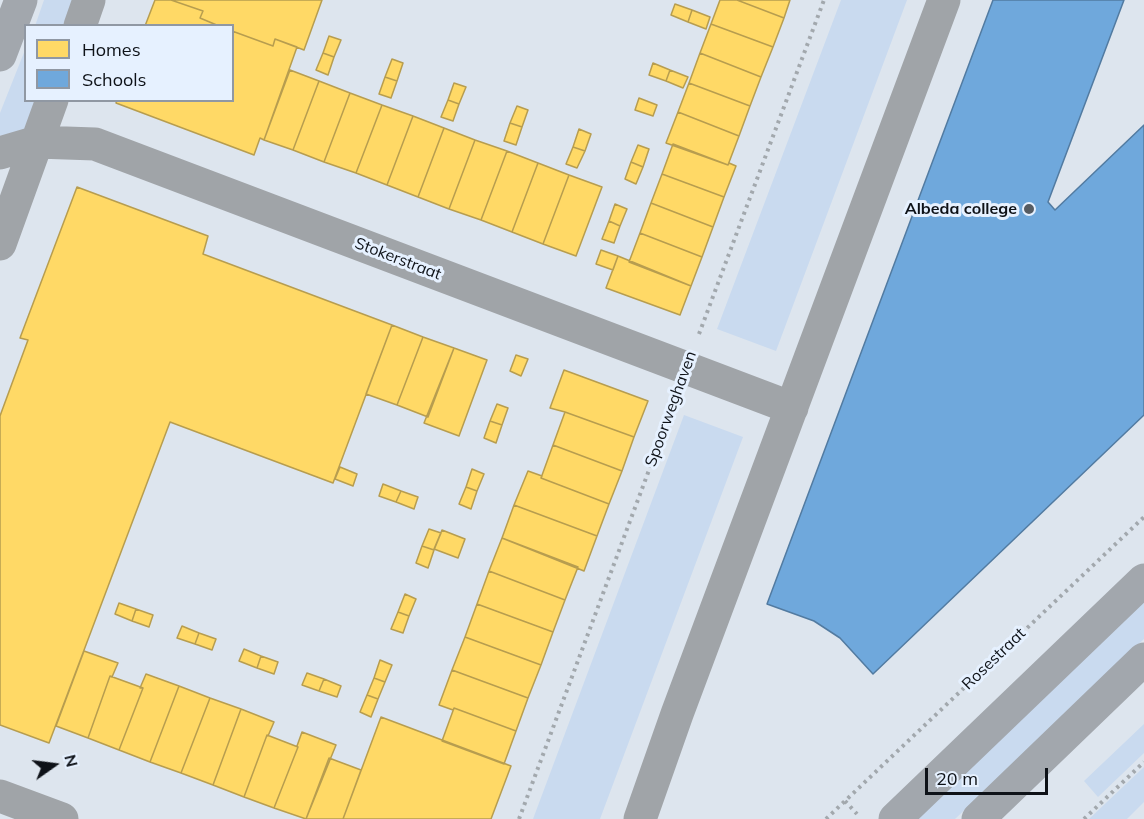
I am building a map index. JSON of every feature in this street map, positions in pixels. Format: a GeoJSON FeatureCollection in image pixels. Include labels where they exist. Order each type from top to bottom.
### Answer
{"type":"FeatureCollection","features":[{"type":"Feature","properties":{"kind":"main road"},"geometry":{"type":"LineString","coordinates":[[0,55],[21,0]]}},
{"type":"Feature","properties":{"kind":"main road"},"geometry":{"type":"LineString","coordinates":[[895,819],[1144,580]]}},
{"type":"Feature","properties":{"kind":"main road"},"geometry":{"type":"LineString","coordinates":[[978,819],[1144,659]]}},
{"type":"Feature","properties":{"kind":"street"},"geometry":{"type":"LineString","coordinates":[[81,24],[89,0]]}},
{"type":"Feature","properties":{"kind":"street"},"geometry":{"type":"LineString","coordinates":[[640,819],[677,714],[944,0]]}},
{"type":"Feature","properties":{"kind":"street"},"geometry":{"type":"LineString","coordinates":[[0,244],[51,102]]}},
{"type":"Feature","properties":{"kind":"street","name":"Stokerstraat"},"geometry":{"type":"LineString","coordinates":[[0,153],[37,142],[95,144],[792,408]]}},
{"type":"Feature","properties":{"kind":"street"},"geometry":{"type":"LineString","coordinates":[[0,796],[62,819]]}},
{"type":"Feature","properties":{"kind":"path","name":"Spoorweghaven"},"geometry":{"type":"LineString","coordinates":[[519,819],[824,0]]}},
{"type":"Feature","properties":{"kind":"path","name":"Rosestraat"},"geometry":{"type":"LineString","coordinates":[[826,819],[1144,517]]}},
{"type":"Feature","properties":{"kind":"path"},"geometry":{"type":"LineString","coordinates":[[1084,819],[1144,762]]}},
{"type":"Feature","properties":{"kind":"path"},"geometry":{"type":"LineString","coordinates":[[845,801],[862,819]]}},
{"type":"Feature","properties":{"kind":"shaded area"},"geometry":{"type":"Polygon","coordinates":[[[44,0],[76,0],[66,24],[36,24],[44,0]]]}},
{"type":"Feature","properties":{"kind":"shaded area"},"geometry":{"type":"Polygon","coordinates":[[[841,0],[907,0],[776,351],[717,329],[841,0]]]}},
{"type":"Feature","properties":{"kind":"shaded area"},"geometry":{"type":"Polygon","coordinates":[[[24,53],[24,102],[38,102],[27,130],[0,136],[0,113],[24,53]]]}},
{"type":"Feature","properties":{"kind":"shaded area"},"geometry":{"type":"Polygon","coordinates":[[[684,415],[743,437],[600,819],[533,819],[684,415]]]}},
{"type":"Feature","properties":{"kind":"shaded area"},"geometry":{"type":"Polygon","coordinates":[[[1144,592],[1144,639],[955,819],[907,819],[1144,592]]]}},
{"type":"Feature","properties":{"kind":"shaded area"},"geometry":{"type":"Polygon","coordinates":[[[1144,724],[1144,753],[1098,797],[1084,781],[1144,724]]]}},
{"type":"Feature","properties":{"kind":"shaded area"},"geometry":{"type":"Polygon","coordinates":[[[1144,767],[1144,802],[1127,819],[1089,819],[1144,767]]]}},
{"type":"Feature","properties":{"kind":"building: Homes"},"geometry":{"type":"Polygon","coordinates":[[[155,0],[171,0],[203,11],[200,18],[214,24],[146,24],[155,0]]]}},
{"type":"Feature","properties":{"kind":"building: Homes"},"geometry":{"type":"Polygon","coordinates":[[[171,0],[322,0],[304,50],[275,39],[273,46],[234,32],[234,24],[214,24],[200,18],[203,11],[171,0]]]}},
{"type":"Feature","properties":{"kind":"building: Homes"},"geometry":{"type":"Polygon","coordinates":[[[720,0],[737,0],[784,18],[773,47],[711,24],[720,0]]]}},
{"type":"Feature","properties":{"kind":"building: Homes"},"geometry":{"type":"Polygon","coordinates":[[[737,0],[790,0],[784,18],[737,0]]]}},
{"type":"Feature","properties":{"kind":"building: Homes"},"geometry":{"type":"Polygon","coordinates":[[[675,4],[692,10],[688,22],[671,15],[675,4]]]}},
{"type":"Feature","properties":{"kind":"building: Homes"},"geometry":{"type":"Polygon","coordinates":[[[692,10],[710,17],[706,29],[688,22],[692,10]]]}},
{"type":"Feature","properties":{"kind":"building: Homes"},"geometry":{"type":"Polygon","coordinates":[[[711,24],[773,47],[761,77],[700,53],[711,24]]]}},
{"type":"Feature","properties":{"kind":"building: Homes"},"geometry":{"type":"Polygon","coordinates":[[[234,32],[273,46],[275,39],[297,47],[264,140],[260,138],[254,155],[116,103],[234,102],[234,32]]]}},
{"type":"Feature","properties":{"kind":"building: Homes"},"geometry":{"type":"Polygon","coordinates":[[[329,36],[341,40],[334,57],[323,53],[329,36]]]}},
{"type":"Feature","properties":{"kind":"building: Homes"},"geometry":{"type":"Polygon","coordinates":[[[323,53],[334,57],[328,75],[316,70],[323,53]]]}},
{"type":"Feature","properties":{"kind":"building: Homes"},"geometry":{"type":"Polygon","coordinates":[[[700,53],[761,77],[750,106],[689,83],[700,53]]]}},
{"type":"Feature","properties":{"kind":"building: Homes"},"geometry":{"type":"Polygon","coordinates":[[[392,59],[403,63],[397,81],[385,77],[392,59]]]}},
{"type":"Feature","properties":{"kind":"building: Homes"},"geometry":{"type":"Polygon","coordinates":[[[653,63],[670,70],[666,81],[649,75],[653,63]]]}},
{"type":"Feature","properties":{"kind":"building: Homes"},"geometry":{"type":"Polygon","coordinates":[[[290,70],[319,81],[293,150],[264,140],[290,70]]]}},
{"type":"Feature","properties":{"kind":"building: Homes"},"geometry":{"type":"Polygon","coordinates":[[[670,70],[688,77],[683,88],[666,81],[670,70]]]}},
{"type":"Feature","properties":{"kind":"building: Homes"},"geometry":{"type":"Polygon","coordinates":[[[385,77],[397,81],[391,98],[379,94],[385,77]]]}},
{"type":"Feature","properties":{"kind":"building: Homes"},"geometry":{"type":"Polygon","coordinates":[[[319,81],[350,93],[324,162],[293,150],[319,81]]]}},
{"type":"Feature","properties":{"kind":"building: Homes"},"geometry":{"type":"Polygon","coordinates":[[[454,83],[466,87],[459,104],[448,100],[454,83]]]}},
{"type":"Feature","properties":{"kind":"building: Homes"},"geometry":{"type":"Polygon","coordinates":[[[689,83],[750,106],[739,136],[678,112],[689,83]]]}},
{"type":"Feature","properties":{"kind":"building: Homes"},"geometry":{"type":"Polygon","coordinates":[[[350,93],[382,105],[356,173],[324,162],[350,93]]]}},
{"type":"Feature","properties":{"kind":"building: Homes"},"geometry":{"type":"Polygon","coordinates":[[[639,98],[657,105],[653,116],[635,110],[639,98]]]}},
{"type":"Feature","properties":{"kind":"building: Homes"},"geometry":{"type":"Polygon","coordinates":[[[448,100],[459,104],[453,121],[441,117],[448,100]]]}},
{"type":"Feature","properties":{"kind":"building: Homes"},"geometry":{"type":"Polygon","coordinates":[[[382,105],[413,116],[387,185],[356,173],[382,105]]]}},
{"type":"Feature","properties":{"kind":"building: Homes"},"geometry":{"type":"Polygon","coordinates":[[[517,106],[528,110],[522,127],[510,123],[517,106]]]}},
{"type":"Feature","properties":{"kind":"building: Homes"},"geometry":{"type":"Polygon","coordinates":[[[678,112],[739,136],[728,165],[666,143],[678,112]]]}},
{"type":"Feature","properties":{"kind":"building: Homes"},"geometry":{"type":"Polygon","coordinates":[[[413,116],[444,128],[418,197],[387,185],[413,116]]]}},
{"type":"Feature","properties":{"kind":"building: Homes"},"geometry":{"type":"Polygon","coordinates":[[[510,123],[522,127],[516,145],[504,141],[510,123]]]}},
{"type":"Feature","properties":{"kind":"building: Homes"},"geometry":{"type":"Polygon","coordinates":[[[444,128],[475,140],[449,209],[418,197],[444,128]]]}},
{"type":"Feature","properties":{"kind":"building: Homes"},"geometry":{"type":"Polygon","coordinates":[[[579,129],[591,134],[585,151],[573,147],[579,129]]]}},
{"type":"Feature","properties":{"kind":"building: Homes"},"geometry":{"type":"Polygon","coordinates":[[[475,140],[507,151],[481,220],[449,209],[475,140]]]}},
{"type":"Feature","properties":{"kind":"building: Homes"},"geometry":{"type":"Polygon","coordinates":[[[673,144],[736,166],[724,197],[662,174],[673,144]]]}},
{"type":"Feature","properties":{"kind":"building: Homes"},"geometry":{"type":"Polygon","coordinates":[[[638,145],[649,149],[643,167],[631,162],[638,145]]]}},
{"type":"Feature","properties":{"kind":"building: Homes"},"geometry":{"type":"Polygon","coordinates":[[[573,147],[585,151],[577,168],[566,164],[573,147]]]}},
{"type":"Feature","properties":{"kind":"building: Homes"},"geometry":{"type":"Polygon","coordinates":[[[507,151],[538,163],[512,232],[481,220],[507,151]]]}},
{"type":"Feature","properties":{"kind":"building: Homes"},"geometry":{"type":"Polygon","coordinates":[[[631,162],[643,167],[636,184],[625,179],[631,162]]]}},
{"type":"Feature","properties":{"kind":"building: Homes"},"geometry":{"type":"Polygon","coordinates":[[[538,163],[569,175],[543,244],[512,232],[538,163]]]}},
{"type":"Feature","properties":{"kind":"building: Homes"},"geometry":{"type":"Polygon","coordinates":[[[662,174],[724,197],[713,227],[651,203],[662,174]]]}},
{"type":"Feature","properties":{"kind":"building: Homes"},"geometry":{"type":"Polygon","coordinates":[[[569,175],[602,187],[576,256],[543,244],[569,175]]]}},
{"type":"Feature","properties":{"kind":"building: Homes"},"geometry":{"type":"Polygon","coordinates":[[[77,187],[208,236],[203,254],[392,325],[333,483],[170,422],[49,743],[0,725],[0,416],[28,340],[20,338],[77,187]]]}},
{"type":"Feature","properties":{"kind":"building: Homes"},"geometry":{"type":"Polygon","coordinates":[[[651,203],[713,227],[702,257],[640,233],[651,203]]]}},
{"type":"Feature","properties":{"kind":"building: Homes"},"geometry":{"type":"Polygon","coordinates":[[[615,204],[627,209],[620,226],[609,221],[615,204]]]}},
{"type":"Feature","properties":{"kind":"building: Homes"},"geometry":{"type":"Polygon","coordinates":[[[609,221],[620,226],[614,243],[602,239],[609,221]]]}},
{"type":"Feature","properties":{"kind":"building: Homes"},"geometry":{"type":"Polygon","coordinates":[[[640,233],[702,257],[691,286],[629,262],[640,233]]]}},
{"type":"Feature","properties":{"kind":"building: Homes"},"geometry":{"type":"Polygon","coordinates":[[[601,250],[618,256],[613,270],[596,264],[601,250]]]}},
{"type":"Feature","properties":{"kind":"building: Homes"},"geometry":{"type":"Polygon","coordinates":[[[618,256],[691,286],[680,315],[606,288],[618,256]]]}},
{"type":"Feature","properties":{"kind":"building: Homes"},"geometry":{"type":"Polygon","coordinates":[[[392,325],[423,337],[397,405],[366,394],[392,325]]]}},
{"type":"Feature","properties":{"kind":"building: Homes"},"geometry":{"type":"Polygon","coordinates":[[[423,337],[454,348],[428,417],[397,405],[423,337]]]}},
{"type":"Feature","properties":{"kind":"building: Homes"},"geometry":{"type":"Polygon","coordinates":[[[454,348],[487,360],[459,436],[424,423],[454,348]]]}},
{"type":"Feature","properties":{"kind":"building: Homes"},"geometry":{"type":"Polygon","coordinates":[[[516,355],[528,359],[521,376],[510,371],[516,355]]]}},
{"type":"Feature","properties":{"kind":"building: Homes"},"geometry":{"type":"Polygon","coordinates":[[[564,370],[648,401],[634,437],[550,408],[564,370]]]}},
{"type":"Feature","properties":{"kind":"building: Homes"},"geometry":{"type":"Polygon","coordinates":[[[497,404],[508,408],[502,425],[490,421],[497,404]]]}},
{"type":"Feature","properties":{"kind":"building: Homes"},"geometry":{"type":"Polygon","coordinates":[[[565,412],[634,437],[622,471],[553,445],[565,412]]]}},
{"type":"Feature","properties":{"kind":"building: Homes"},"geometry":{"type":"Polygon","coordinates":[[[490,421],[502,425],[496,443],[484,438],[490,421]]]}},
{"type":"Feature","properties":{"kind":"building: Homes"},"geometry":{"type":"Polygon","coordinates":[[[553,445],[622,471],[609,504],[541,478],[553,445]]]}},
{"type":"Feature","properties":{"kind":"building: Homes"},"geometry":{"type":"Polygon","coordinates":[[[340,467],[357,474],[353,486],[335,479],[340,467]]]}},
{"type":"Feature","properties":{"kind":"building: Homes"},"geometry":{"type":"Polygon","coordinates":[[[472,469],[484,474],[477,491],[466,487],[472,469]]]}},
{"type":"Feature","properties":{"kind":"building: Homes"},"geometry":{"type":"Polygon","coordinates":[[[528,471],[609,504],[597,536],[514,505],[528,471]]]}},
{"type":"Feature","properties":{"kind":"building: Homes"},"geometry":{"type":"Polygon","coordinates":[[[383,484],[401,491],[396,502],[379,496],[383,484]]]}},
{"type":"Feature","properties":{"kind":"building: Homes"},"geometry":{"type":"Polygon","coordinates":[[[466,487],[477,491],[471,509],[459,504],[466,487]]]}},
{"type":"Feature","properties":{"kind":"building: Homes"},"geometry":{"type":"Polygon","coordinates":[[[401,491],[418,497],[414,509],[396,502],[401,491]]]}},
{"type":"Feature","properties":{"kind":"building: Homes"},"geometry":{"type":"Polygon","coordinates":[[[514,505],[597,536],[584,571],[502,538],[514,505]]]}},
{"type":"Feature","properties":{"kind":"building: Homes"},"geometry":{"type":"Polygon","coordinates":[[[429,529],[441,533],[434,550],[422,546],[429,529]]]}},
{"type":"Feature","properties":{"kind":"building: Homes"},"geometry":{"type":"Polygon","coordinates":[[[442,530],[465,539],[458,558],[434,549],[442,530]]]}},
{"type":"Feature","properties":{"kind":"building: Homes"},"geometry":{"type":"Polygon","coordinates":[[[502,538],[578,567],[565,600],[489,571],[502,538]]]}},
{"type":"Feature","properties":{"kind":"building: Homes"},"geometry":{"type":"Polygon","coordinates":[[[422,546],[434,550],[428,568],[416,563],[422,546]]]}},
{"type":"Feature","properties":{"kind":"building: Homes"},"geometry":{"type":"Polygon","coordinates":[[[489,571],[565,600],[553,632],[477,604],[489,571]]]}},
{"type":"Feature","properties":{"kind":"building: Homes"},"geometry":{"type":"Polygon","coordinates":[[[405,594],[416,599],[409,616],[398,612],[405,594]]]}},
{"type":"Feature","properties":{"kind":"building: Homes"},"geometry":{"type":"Polygon","coordinates":[[[119,603],[136,609],[132,621],[115,614],[119,603]]]}},
{"type":"Feature","properties":{"kind":"building: Homes"},"geometry":{"type":"Polygon","coordinates":[[[477,604],[553,632],[541,665],[465,637],[477,604]]]}},
{"type":"Feature","properties":{"kind":"building: Homes"},"geometry":{"type":"Polygon","coordinates":[[[136,609],[153,615],[149,627],[132,621],[136,609]]]}},
{"type":"Feature","properties":{"kind":"building: Homes"},"geometry":{"type":"Polygon","coordinates":[[[398,612],[409,616],[403,633],[391,629],[398,612]]]}},
{"type":"Feature","properties":{"kind":"building: Homes"},"geometry":{"type":"Polygon","coordinates":[[[182,626],[199,633],[195,644],[177,638],[182,626]]]}},
{"type":"Feature","properties":{"kind":"building: Homes"},"geometry":{"type":"Polygon","coordinates":[[[199,633],[216,639],[212,650],[195,644],[199,633]]]}},
{"type":"Feature","properties":{"kind":"building: Homes"},"geometry":{"type":"Polygon","coordinates":[[[465,637],[541,665],[528,698],[452,670],[465,637]]]}},
{"type":"Feature","properties":{"kind":"building: Homes"},"geometry":{"type":"Polygon","coordinates":[[[244,649],[261,656],[257,668],[239,661],[244,649]]]}},
{"type":"Feature","properties":{"kind":"building: Homes"},"geometry":{"type":"Polygon","coordinates":[[[84,651],[118,663],[112,677],[110,676],[88,738],[56,726],[84,651]]]}},
{"type":"Feature","properties":{"kind":"building: Homes"},"geometry":{"type":"Polygon","coordinates":[[[261,656],[278,662],[274,674],[257,668],[261,656]]]}},
{"type":"Feature","properties":{"kind":"building: Homes"},"geometry":{"type":"Polygon","coordinates":[[[380,660],[392,665],[385,682],[374,678],[380,660]]]}},
{"type":"Feature","properties":{"kind":"building: Homes"},"geometry":{"type":"Polygon","coordinates":[[[452,670],[528,698],[516,731],[454,708],[453,710],[439,705],[452,670]]]}},
{"type":"Feature","properties":{"kind":"building: Homes"},"geometry":{"type":"Polygon","coordinates":[[[307,673],[324,679],[319,691],[302,685],[307,673]]]}},
{"type":"Feature","properties":{"kind":"building: Homes"},"geometry":{"type":"Polygon","coordinates":[[[146,674],[179,686],[150,762],[119,750],[143,688],[140,688],[146,674]]]}},
{"type":"Feature","properties":{"kind":"building: Homes"},"geometry":{"type":"Polygon","coordinates":[[[110,676],[143,688],[119,750],[88,738],[110,676]]]}},
{"type":"Feature","properties":{"kind":"building: Homes"},"geometry":{"type":"Polygon","coordinates":[[[374,678],[385,682],[378,699],[367,695],[374,678]]]}},
{"type":"Feature","properties":{"kind":"building: Homes"},"geometry":{"type":"Polygon","coordinates":[[[324,679],[341,686],[337,697],[319,691],[324,679]]]}},
{"type":"Feature","properties":{"kind":"building: Homes"},"geometry":{"type":"Polygon","coordinates":[[[179,686],[210,698],[181,773],[150,762],[179,686]]]}},
{"type":"Feature","properties":{"kind":"building: Homes"},"geometry":{"type":"Polygon","coordinates":[[[367,695],[378,699],[371,717],[360,712],[367,695]]]}},
{"type":"Feature","properties":{"kind":"building: Homes"},"geometry":{"type":"Polygon","coordinates":[[[210,698],[241,709],[213,785],[181,773],[210,698]]]}},
{"type":"Feature","properties":{"kind":"building: Homes"},"geometry":{"type":"Polygon","coordinates":[[[454,708],[516,731],[504,764],[442,741],[454,708]]]}},
{"type":"Feature","properties":{"kind":"building: Homes"},"geometry":{"type":"Polygon","coordinates":[[[241,709],[274,722],[244,797],[213,785],[241,709]]]}},
{"type":"Feature","properties":{"kind":"building: Homes"},"geometry":{"type":"Polygon","coordinates":[[[381,717],[511,766],[491,819],[343,819],[381,717]]]}},
{"type":"Feature","properties":{"kind":"building: Homes"},"geometry":{"type":"Polygon","coordinates":[[[302,732],[336,745],[306,819],[274,808],[302,732]]]}},
{"type":"Feature","properties":{"kind":"building: Homes"},"geometry":{"type":"Polygon","coordinates":[[[267,735],[298,747],[274,808],[244,797],[267,735]]]}},
{"type":"Feature","properties":{"kind":"building: Homes"},"geometry":{"type":"Polygon","coordinates":[[[329,758],[361,770],[343,819],[306,819],[329,758]]]}},
{"type":"Feature","properties":{"kind":"building: Schools","name":"Albeda college"},"geometry":{"type":"Polygon","coordinates":[[[993,0],[1124,0],[1048,202],[1055,210],[1144,125],[1144,415],[873,674],[840,638],[814,621],[767,604],[993,0]]]}},
{"type":"Feature","properties":{"kind":"place","name":"Albeda college"},"geometry":{"type":"Point","coordinates":[1029,209]}}]}
